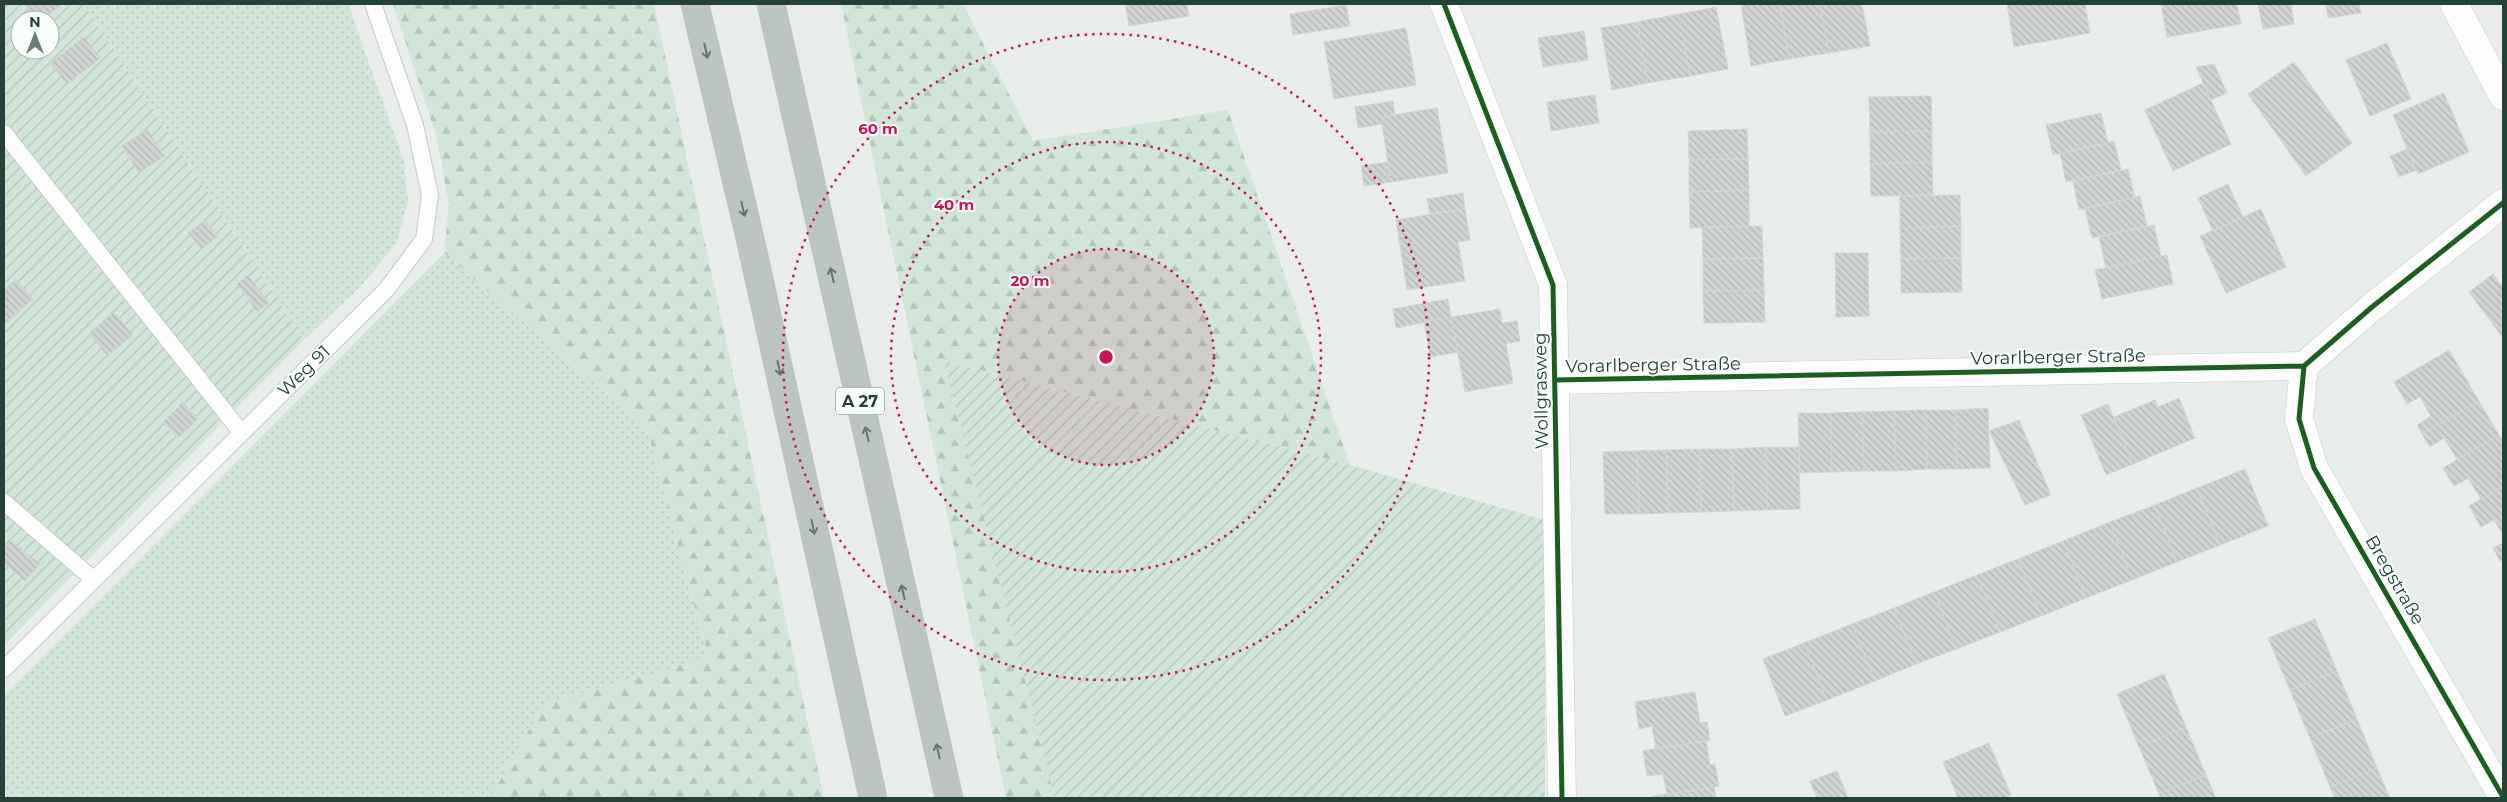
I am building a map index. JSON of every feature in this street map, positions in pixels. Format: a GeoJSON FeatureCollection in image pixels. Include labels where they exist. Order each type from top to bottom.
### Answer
{"type":"FeatureCollection","features":[{"type":"Feature","properties":{"kind":"highway"},"geometry":{"type":"LineString","coordinates":[[695,4],[752,247],[873,798]]}},
{"type":"Feature","properties":{"kind":"highway","name":"A 27"},"geometry":{"type":"LineString","coordinates":[[771,4],[949,798]]}},
{"type":"Feature","properties":{"kind":"street","name":"Wollgrasweg"},"geometry":{"type":"LineString","coordinates":[[1444,4],[1553,285],[1562,798]]}},
{"type":"Feature","properties":{"kind":"street"},"geometry":{"type":"LineString","coordinates":[[2454,4],[2503,96]]}},
{"type":"Feature","properties":{"kind":"street"},"geometry":{"type":"LineString","coordinates":[[2304,366],[2372,307],[2503,203]]}},
{"type":"Feature","properties":{"kind":"street","name":"Vorarlberger Straße"},"geometry":{"type":"LineString","coordinates":[[1555,380],[2304,366]]}},
{"type":"Feature","properties":{"kind":"street","name":"Bregstraße"},"geometry":{"type":"LineString","coordinates":[[2304,366],[2299,419],[2314,468],[2503,797]]}},
{"type":"Feature","properties":{"kind":"lane","name":"Weg 91"},"geometry":{"type":"LineString","coordinates":[[4,669],[387,289],[424,239],[430,195],[415,125],[373,4]]}},
{"type":"Feature","properties":{"kind":"lane"},"geometry":{"type":"LineString","coordinates":[[4,133],[241,432]]}},
{"type":"Feature","properties":{"kind":"lane"},"geometry":{"type":"LineString","coordinates":[[4,502],[93,579]]}},
{"type":"Feature","properties":{"kind":"green space"},"geometry":{"type":"Polygon","coordinates":[[[4,4],[84,4],[304,340],[4,645],[4,4]]]}},
{"type":"Feature","properties":{"kind":"green space"},"geometry":{"type":"Polygon","coordinates":[[[84,4],[348,4],[404,161],[408,201],[397,243],[360,287],[304,340],[84,4]]]}},
{"type":"Feature","properties":{"kind":"green space"},"geometry":{"type":"Polygon","coordinates":[[[393,4],[654,4],[824,798],[490,798],[544,704],[708,657],[647,429],[444,253],[449,205],[436,135],[393,4]]]}},
{"type":"Feature","properties":{"kind":"green space"},"geometry":{"type":"Polygon","coordinates":[[[841,4],[963,4],[1033,141],[1228,110],[1350,465],[945,361],[1055,798],[1006,798],[841,4]]]}},
{"type":"Feature","properties":{"kind":"green space"},"geometry":{"type":"Polygon","coordinates":[[[444,253],[647,429],[708,658],[544,704],[490,798],[4,798],[4,696],[444,253]]]}},
{"type":"Feature","properties":{"kind":"green space"},"geometry":{"type":"Polygon","coordinates":[[[944,361],[1350,465],[1545,520],[1545,798],[1055,798],[944,361]]]}},
{"type":"Feature","properties":{"kind":"building"},"geometry":{"type":"Polygon","coordinates":[[[24,4],[58,4],[60,6],[55,10],[29,10],[24,4]]]}},
{"type":"Feature","properties":{"kind":"building"},"geometry":{"type":"Polygon","coordinates":[[[1125,4],[1187,4],[1189,16],[1129,26],[1125,4]]]}},
{"type":"Feature","properties":{"kind":"building"},"geometry":{"type":"Polygon","coordinates":[[[1780,4],[1789,59],[1751,66],[1741,5],[1780,4]]]}},
{"type":"Feature","properties":{"kind":"building"},"geometry":{"type":"Polygon","coordinates":[[[1780,4],[1820,4],[1829,53],[1789,59],[1780,4]]]}},
{"type":"Feature","properties":{"kind":"building"},"geometry":{"type":"Polygon","coordinates":[[[1820,4],[1862,4],[1870,46],[1829,53],[1820,4]]]}},
{"type":"Feature","properties":{"kind":"building"},"geometry":{"type":"Polygon","coordinates":[[[2007,4],[2085,4],[2090,33],[2014,47],[2007,4]]]}},
{"type":"Feature","properties":{"kind":"building"},"geometry":{"type":"Polygon","coordinates":[[[2161,4],[2237,4],[2241,24],[2167,37],[2161,4]]]}},
{"type":"Feature","properties":{"kind":"building"},"geometry":{"type":"Polygon","coordinates":[[[2258,4],[2291,4],[2294,24],[2263,29],[2258,4]]]}},
{"type":"Feature","properties":{"kind":"building"},"geometry":{"type":"Polygon","coordinates":[[[2326,4],[2359,4],[2361,13],[2328,18],[2326,4]]]}},
{"type":"Feature","properties":{"kind":"building"},"geometry":{"type":"Polygon","coordinates":[[[1346,5],[1350,26],[1293,35],[1290,14],[1346,5]]]}},
{"type":"Feature","properties":{"kind":"building"},"geometry":{"type":"Polygon","coordinates":[[[1716,7],[1728,69],[1690,76],[1679,14],[1716,7]]]}},
{"type":"Feature","properties":{"kind":"building"},"geometry":{"type":"Polygon","coordinates":[[[1679,14],[1690,76],[1648,83],[1637,22],[1679,14]]]}},
{"type":"Feature","properties":{"kind":"building"},"geometry":{"type":"Polygon","coordinates":[[[1637,22],[1648,83],[1612,90],[1601,28],[1637,22]]]}},
{"type":"Feature","properties":{"kind":"building"},"geometry":{"type":"Polygon","coordinates":[[[1406,28],[1416,85],[1334,99],[1324,42],[1406,28]]]}},
{"type":"Feature","properties":{"kind":"building"},"geometry":{"type":"Polygon","coordinates":[[[1584,31],[1588,60],[1543,67],[1538,38],[1584,31]]]}},
{"type":"Feature","properties":{"kind":"building"},"geometry":{"type":"Polygon","coordinates":[[[84,37],[101,58],[67,84],[50,63],[54,60],[60,60],[60,55],[84,37]]]}},
{"type":"Feature","properties":{"kind":"building"},"geometry":{"type":"Polygon","coordinates":[[[2387,43],[2411,99],[2370,116],[2346,60],[2387,43]]]}},
{"type":"Feature","properties":{"kind":"building"},"geometry":{"type":"Polygon","coordinates":[[[2294,62],[2352,143],[2306,176],[2248,94],[2294,62]]]}},
{"type":"Feature","properties":{"kind":"building"},"geometry":{"type":"Polygon","coordinates":[[[2214,64],[2227,93],[2211,100],[2196,67],[2214,64]]]}},
{"type":"Feature","properties":{"kind":"building"},"geometry":{"type":"Polygon","coordinates":[[[2203,83],[2231,144],[2173,171],[2145,110],[2203,83]]]}},
{"type":"Feature","properties":{"kind":"building"},"geometry":{"type":"Polygon","coordinates":[[[2444,93],[2469,152],[2418,174],[2393,115],[2444,93]]]}},
{"type":"Feature","properties":{"kind":"building"},"geometry":{"type":"Polygon","coordinates":[[[1595,95],[1599,123],[1551,131],[1547,102],[1595,95]]]}},
{"type":"Feature","properties":{"kind":"building"},"geometry":{"type":"Polygon","coordinates":[[[1931,96],[1932,131],[1870,132],[1869,97],[1931,96]]]}},
{"type":"Feature","properties":{"kind":"building"},"geometry":{"type":"Polygon","coordinates":[[[1393,101],[1395,115],[1381,117],[1382,124],[1358,128],[1355,107],[1393,101]]]}},
{"type":"Feature","properties":{"kind":"building"},"geometry":{"type":"Polygon","coordinates":[[[1437,108],[1448,173],[1391,182],[1381,117],[1437,108]]]}},
{"type":"Feature","properties":{"kind":"building"},"geometry":{"type":"Polygon","coordinates":[[[2101,113],[2108,143],[2053,155],[2046,125],[2101,113]]]}},
{"type":"Feature","properties":{"kind":"building"},"geometry":{"type":"Polygon","coordinates":[[[147,129],[165,156],[139,173],[122,146],[147,129]]]}},
{"type":"Feature","properties":{"kind":"building"},"geometry":{"type":"Polygon","coordinates":[[[1747,129],[1748,159],[1689,160],[1688,131],[1747,129]]]}},
{"type":"Feature","properties":{"kind":"building"},"geometry":{"type":"Polygon","coordinates":[[[1932,131],[1932,162],[1870,164],[1870,132],[1932,131]]]}},
{"type":"Feature","properties":{"kind":"building"},"geometry":{"type":"Polygon","coordinates":[[[2114,141],[2121,170],[2066,182],[2060,153],[2114,141]]]}},
{"type":"Feature","properties":{"kind":"building"},"geometry":{"type":"Polygon","coordinates":[[[2407,149],[2416,170],[2399,177],[2390,156],[2407,149]]]}},
{"type":"Feature","properties":{"kind":"building"},"geometry":{"type":"Polygon","coordinates":[[[1748,159],[1749,190],[1689,192],[1689,160],[1748,159]]]}},
{"type":"Feature","properties":{"kind":"building"},"geometry":{"type":"Polygon","coordinates":[[[1388,162],[1391,182],[1364,186],[1361,166],[1388,162]]]}},
{"type":"Feature","properties":{"kind":"building"},"geometry":{"type":"Polygon","coordinates":[[[1932,162],[1933,195],[1871,196],[1870,164],[1932,162]]]}},
{"type":"Feature","properties":{"kind":"building"},"geometry":{"type":"Polygon","coordinates":[[[2128,169],[2135,198],[2079,210],[2073,181],[2128,169]]]}},
{"type":"Feature","properties":{"kind":"building"},"geometry":{"type":"Polygon","coordinates":[[[2228,184],[2243,217],[2213,231],[2198,198],[2228,184]]]}},
{"type":"Feature","properties":{"kind":"building"},"geometry":{"type":"Polygon","coordinates":[[[1749,190],[1749,226],[1690,228],[1689,192],[1749,190]]]}},
{"type":"Feature","properties":{"kind":"building"},"geometry":{"type":"Polygon","coordinates":[[[1463,193],[1465,209],[1430,214],[1427,199],[1463,193]]]}},
{"type":"Feature","properties":{"kind":"building"},"geometry":{"type":"Polygon","coordinates":[[[1960,195],[1961,226],[1900,228],[1900,196],[1960,195]]]}},
{"type":"Feature","properties":{"kind":"building"},"geometry":{"type":"Polygon","coordinates":[[[2140,196],[2147,226],[2092,238],[2085,208],[2140,196]]]}},
{"type":"Feature","properties":{"kind":"building"},"geometry":{"type":"Polygon","coordinates":[[[1465,209],[1470,240],[1458,242],[1465,281],[1407,290],[1396,220],[1465,209]]]}},
{"type":"Feature","properties":{"kind":"building"},"geometry":{"type":"Polygon","coordinates":[[[2261,209],[2286,267],[2226,293],[2200,236],[2261,209]]]}},
{"type":"Feature","properties":{"kind":"building"},"geometry":{"type":"Polygon","coordinates":[[[205,220],[218,236],[202,249],[188,233],[205,220]]]}},
{"type":"Feature","properties":{"kind":"building"},"geometry":{"type":"Polygon","coordinates":[[[2154,225],[2161,256],[2106,268],[2099,237],[2154,225]]]}},
{"type":"Feature","properties":{"kind":"building"},"geometry":{"type":"Polygon","coordinates":[[[1762,226],[1763,258],[1703,259],[1702,227],[1762,226]]]}},
{"type":"Feature","properties":{"kind":"building"},"geometry":{"type":"Polygon","coordinates":[[[1961,226],[1961,258],[1901,259],[1900,228],[1961,226]]]}},
{"type":"Feature","properties":{"kind":"building"},"geometry":{"type":"Polygon","coordinates":[[[1835,253],[1868,253],[1869,316],[1836,317],[1835,253]]]}},
{"type":"Feature","properties":{"kind":"building"},"geometry":{"type":"Polygon","coordinates":[[[2167,255],[2173,284],[2102,299],[2095,270],[2167,255]]]}},
{"type":"Feature","properties":{"kind":"building"},"geometry":{"type":"Polygon","coordinates":[[[1763,258],[1764,290],[1703,291],[1703,259],[1763,258]]]}},
{"type":"Feature","properties":{"kind":"building"},"geometry":{"type":"Polygon","coordinates":[[[1961,258],[1962,292],[1901,293],[1901,259],[1961,258]]]}},
{"type":"Feature","properties":{"kind":"building"},"geometry":{"type":"Polygon","coordinates":[[[2493,274],[2503,288],[2503,338],[2469,292],[2493,274]]]}},
{"type":"Feature","properties":{"kind":"building"},"geometry":{"type":"Polygon","coordinates":[[[248,275],[269,303],[257,312],[237,284],[248,275]]]}},
{"type":"Feature","properties":{"kind":"building"},"geometry":{"type":"Polygon","coordinates":[[[16,279],[33,299],[5,324],[4,290],[16,279]]]}},
{"type":"Feature","properties":{"kind":"building"},"geometry":{"type":"Polygon","coordinates":[[[1764,290],[1765,322],[1704,323],[1703,291],[1764,290]]]}},
{"type":"Feature","properties":{"kind":"building"},"geometry":{"type":"Polygon","coordinates":[[[1448,299],[1451,317],[1396,328],[1393,309],[1448,299]]]}},
{"type":"Feature","properties":{"kind":"building"},"geometry":{"type":"Polygon","coordinates":[[[1500,309],[1502,323],[1517,321],[1520,341],[1506,344],[1513,383],[1465,392],[1451,317],[1500,309]]]}},
{"type":"Feature","properties":{"kind":"building"},"geometry":{"type":"Polygon","coordinates":[[[114,312],[133,335],[107,356],[89,333],[114,312]]]}},
{"type":"Feature","properties":{"kind":"building"},"geometry":{"type":"Polygon","coordinates":[[[1451,317],[1458,352],[1430,357],[1424,322],[1451,317]]]}},
{"type":"Feature","properties":{"kind":"building"},"geometry":{"type":"Polygon","coordinates":[[[2449,350],[2479,401],[2422,434],[2417,425],[2431,416],[2420,397],[2407,404],[2394,382],[2449,350]]]}},
{"type":"Feature","properties":{"kind":"building"},"geometry":{"type":"Polygon","coordinates":[[[2179,398],[2195,438],[2133,464],[2114,417],[2155,400],[2158,407],[2179,398]]]}},
{"type":"Feature","properties":{"kind":"building"},"geometry":{"type":"Polygon","coordinates":[[[2479,401],[2499,435],[2457,459],[2444,438],[2430,447],[2422,434],[2479,401]]]}},
{"type":"Feature","properties":{"kind":"building"},"geometry":{"type":"Polygon","coordinates":[[[183,402],[198,419],[178,438],[163,422],[183,402]]]}},
{"type":"Feature","properties":{"kind":"building"},"geometry":{"type":"Polygon","coordinates":[[[2108,404],[2133,464],[2106,475],[2081,415],[2108,404]]]}},
{"type":"Feature","properties":{"kind":"building"},"geometry":{"type":"Polygon","coordinates":[[[1988,408],[1990,468],[1957,469],[1956,410],[1988,408]]]}},
{"type":"Feature","properties":{"kind":"building"},"geometry":{"type":"Polygon","coordinates":[[[1926,410],[1927,469],[1896,471],[1894,411],[1926,410]]]}},
{"type":"Feature","properties":{"kind":"building"},"geometry":{"type":"Polygon","coordinates":[[[1926,410],[1956,410],[1957,469],[1927,469],[1926,410]]]}},
{"type":"Feature","properties":{"kind":"building"},"geometry":{"type":"Polygon","coordinates":[[[1894,411],[1896,471],[1864,471],[1862,412],[1894,411]]]}},
{"type":"Feature","properties":{"kind":"building"},"geometry":{"type":"Polygon","coordinates":[[[1862,412],[1864,471],[1832,472],[1831,413],[1862,412]]]}},
{"type":"Feature","properties":{"kind":"building"},"geometry":{"type":"Polygon","coordinates":[[[1798,413],[1831,413],[1832,472],[1800,473],[1798,413]]]}},
{"type":"Feature","properties":{"kind":"building"},"geometry":{"type":"Polygon","coordinates":[[[2019,420],[2051,495],[2025,505],[1989,431],[2019,420]]]}},
{"type":"Feature","properties":{"kind":"building"},"geometry":{"type":"Polygon","coordinates":[[[2499,435],[2503,443],[2503,486],[2481,499],[2468,478],[2454,486],[2443,468],[2499,435]]]}},
{"type":"Feature","properties":{"kind":"building"},"geometry":{"type":"Polygon","coordinates":[[[1766,447],[1767,510],[1734,511],[1732,449],[1766,447]]]}},
{"type":"Feature","properties":{"kind":"building"},"geometry":{"type":"Polygon","coordinates":[[[1766,447],[1799,447],[1800,509],[1767,510],[1766,447]]]}},
{"type":"Feature","properties":{"kind":"building"},"geometry":{"type":"Polygon","coordinates":[[[1700,449],[1732,449],[1734,511],[1701,512],[1700,449]]]}},
{"type":"Feature","properties":{"kind":"building"},"geometry":{"type":"Polygon","coordinates":[[[1700,449],[1701,512],[1668,513],[1666,450],[1700,449]]]}},
{"type":"Feature","properties":{"kind":"building"},"geometry":{"type":"Polygon","coordinates":[[[1666,450],[1668,513],[1639,514],[1637,451],[1666,450]]]}},
{"type":"Feature","properties":{"kind":"building"},"geometry":{"type":"Polygon","coordinates":[[[1637,451],[1639,514],[1605,514],[1603,452],[1637,451]]]}},
{"type":"Feature","properties":{"kind":"building"},"geometry":{"type":"Polygon","coordinates":[[[2245,469],[2268,526],[2220,545],[2197,488],[2245,469]]]}},
{"type":"Feature","properties":{"kind":"building"},"geometry":{"type":"Polygon","coordinates":[[[2503,486],[2503,535],[2494,520],[2481,527],[2469,506],[2503,486]]]}},
{"type":"Feature","properties":{"kind":"building"},"geometry":{"type":"Polygon","coordinates":[[[2197,488],[2220,545],[2177,562],[2155,505],[2197,488]]]}},
{"type":"Feature","properties":{"kind":"building"},"geometry":{"type":"Polygon","coordinates":[[[2155,505],[2177,562],[2132,580],[2110,522],[2155,505]]]}},
{"type":"Feature","properties":{"kind":"building"},"geometry":{"type":"Polygon","coordinates":[[[2110,522],[2132,580],[2086,598],[2063,541],[2110,522]]]}},
{"type":"Feature","properties":{"kind":"building"},"geometry":{"type":"Polygon","coordinates":[[[11,540],[40,564],[25,581],[4,563],[4,550],[11,540]]]}},
{"type":"Feature","properties":{"kind":"building"},"geometry":{"type":"Polygon","coordinates":[[[2063,541],[2086,598],[2041,616],[2018,559],[2063,541]]]}},
{"type":"Feature","properties":{"kind":"building"},"geometry":{"type":"Polygon","coordinates":[[[2503,543],[2503,559],[2500,561],[2493,548],[2503,543]]]}},
{"type":"Feature","properties":{"kind":"building"},"geometry":{"type":"Polygon","coordinates":[[[2018,559],[2041,616],[2000,632],[1977,575],[2018,559]]]}},
{"type":"Feature","properties":{"kind":"building"},"geometry":{"type":"Polygon","coordinates":[[[1977,575],[2000,632],[1956,649],[1934,592],[1977,575]]]}},
{"type":"Feature","properties":{"kind":"building"},"geometry":{"type":"Polygon","coordinates":[[[1934,592],[1956,649],[1916,664],[1894,608],[1934,592]]]}},
{"type":"Feature","properties":{"kind":"building"},"geometry":{"type":"Polygon","coordinates":[[[1894,608],[1916,664],[1875,681],[1852,624],[1894,608]]]}},
{"type":"Feature","properties":{"kind":"building"},"geometry":{"type":"Polygon","coordinates":[[[2315,619],[2337,671],[2290,690],[2268,638],[2315,619]]]}},
{"type":"Feature","properties":{"kind":"building"},"geometry":{"type":"Polygon","coordinates":[[[1852,624],[1875,681],[1827,700],[1804,643],[1852,624]]]}},
{"type":"Feature","properties":{"kind":"building"},"geometry":{"type":"Polygon","coordinates":[[[1804,643],[1827,700],[1785,716],[1763,659],[1804,643]]]}},
{"type":"Feature","properties":{"kind":"building"},"geometry":{"type":"Polygon","coordinates":[[[2337,671],[2357,719],[2310,738],[2290,690],[2337,671]]]}},
{"type":"Feature","properties":{"kind":"building"},"geometry":{"type":"Polygon","coordinates":[[[2164,674],[2186,727],[2139,747],[2117,694],[2164,674]]]}},
{"type":"Feature","properties":{"kind":"building"},"geometry":{"type":"Polygon","coordinates":[[[1695,692],[1700,723],[1707,722],[1710,740],[1656,749],[1652,726],[1639,729],[1635,702],[1695,692]]]}},
{"type":"Feature","properties":{"kind":"building"},"geometry":{"type":"Polygon","coordinates":[[[2357,719],[2377,768],[2330,787],[2310,738],[2357,719]]]}},
{"type":"Feature","properties":{"kind":"building"},"geometry":{"type":"Polygon","coordinates":[[[2186,727],[2206,775],[2159,794],[2139,747],[2186,727]]]}},
{"type":"Feature","properties":{"kind":"building"},"geometry":{"type":"Polygon","coordinates":[[[1706,741],[1710,765],[1715,764],[1719,786],[1667,795],[1663,774],[1647,776],[1643,751],[1706,741]]]}},
{"type":"Feature","properties":{"kind":"building"},"geometry":{"type":"Polygon","coordinates":[[[1989,743],[2011,795],[2004,798],[1958,798],[1943,762],[1989,743]]]}},
{"type":"Feature","properties":{"kind":"building"},"geometry":{"type":"Polygon","coordinates":[[[2377,768],[2390,798],[2335,798],[2330,787],[2377,768]]]}},
{"type":"Feature","properties":{"kind":"building"},"geometry":{"type":"Polygon","coordinates":[[[1837,771],[1848,798],[1817,798],[1810,781],[1837,771]]]}},
{"type":"Feature","properties":{"kind":"building"},"geometry":{"type":"Polygon","coordinates":[[[2206,775],[2216,798],[2161,798],[2159,794],[2206,775]]]}},
{"type":"Feature","properties":{"kind":"building"},"geometry":{"type":"Polygon","coordinates":[[[1714,787],[1716,798],[1653,798],[1653,796],[1714,787]]]}},
{"type":"Feature","properties":{"kind":"cycle path"},"geometry":{"type":"LineString","coordinates":[[1444,4],[1553,285],[1562,798]]}},
{"type":"Feature","properties":{"kind":"cycle path"},"geometry":{"type":"LineString","coordinates":[[1555,380],[2304,366],[2372,307],[2503,203]]}},
{"type":"Feature","properties":{"kind":"cycle path"},"geometry":{"type":"LineString","coordinates":[[2304,366],[2299,419],[2314,468],[2503,797]]}}]}
